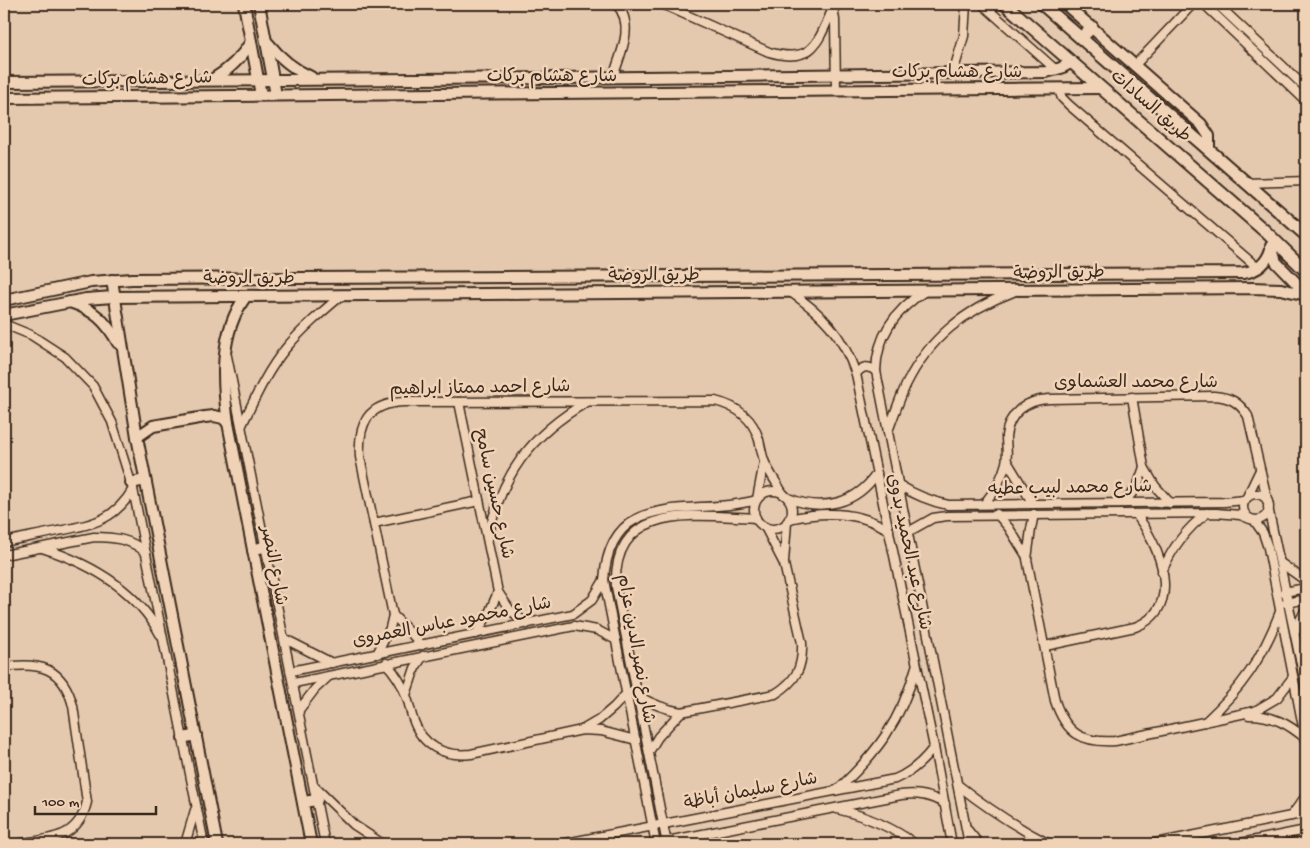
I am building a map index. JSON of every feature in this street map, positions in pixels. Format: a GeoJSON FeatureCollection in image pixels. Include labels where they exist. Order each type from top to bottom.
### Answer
{"type":"FeatureCollection","features":[{"type":"Feature","properties":{"kind":"main road","name":"طريق السادات"},"geometry":{"type":"LineString","coordinates":[[1005,4],[1101,88],[1271,243],[1306,271]]}},
{"type":"Feature","properties":{"kind":"main road","name":"طريق السادات"},"geometry":{"type":"LineString","coordinates":[[1042,4],[1306,235]]}},
{"type":"Feature","properties":{"kind":"main road"},"geometry":{"type":"LineString","coordinates":[[1081,38],[1092,27]]}},
{"type":"Feature","properties":{"kind":"street"},"geometry":{"type":"LineString","coordinates":[[244,4],[261,95]]}},
{"type":"Feature","properties":{"kind":"street"},"geometry":{"type":"LineString","coordinates":[[259,4],[276,95]]}},
{"type":"Feature","properties":{"kind":"street"},"geometry":{"type":"LineString","coordinates":[[613,77],[625,40],[626,29],[625,17],[616,4]]}},
{"type":"Feature","properties":{"kind":"street"},"geometry":{"type":"LineString","coordinates":[[662,4],[785,57],[800,55],[812,48],[821,36],[832,6]]}},
{"type":"Feature","properties":{"kind":"street"},"geometry":{"type":"LineString","coordinates":[[953,73],[964,36],[966,4]]}},
{"type":"Feature","properties":{"kind":"street"},"geometry":{"type":"LineString","coordinates":[[982,4],[1056,70],[1059,79],[1058,88],[1062,98],[1069,105],[1255,270],[1256,285],[1253,288]]}},
{"type":"Feature","properties":{"kind":"street"},"geometry":{"type":"LineString","coordinates":[[1065,4],[1206,130],[1209,136],[1209,150]]}},
{"type":"Feature","properties":{"kind":"street"},"geometry":{"type":"LineString","coordinates":[[1204,4],[1306,101]]}},
{"type":"Feature","properties":{"kind":"street"},"geometry":{"type":"LineString","coordinates":[[1217,4],[1306,88]]}},
{"type":"Feature","properties":{"kind":"street"},"geometry":{"type":"LineString","coordinates":[[832,6],[836,20],[836,90]]}},
{"type":"Feature","properties":{"kind":"street"},"geometry":{"type":"LineString","coordinates":[[1134,66],[1190,7]]}},
{"type":"Feature","properties":{"kind":"street"},"geometry":{"type":"LineString","coordinates":[[266,41],[287,63],[314,79]]}},
{"type":"Feature","properties":{"kind":"street"},"geometry":{"type":"LineString","coordinates":[[211,80],[230,68],[245,52],[251,42]]}},
{"type":"Feature","properties":{"kind":"street","name":"شارع هشام بركات"},"geometry":{"type":"LineString","coordinates":[[4,82],[953,73],[1056,70],[1072,62]]}},
{"type":"Feature","properties":{"kind":"street"},"geometry":{"type":"LineString","coordinates":[[557,78],[557,93]]}},
{"type":"Feature","properties":{"kind":"street"},"geometry":{"type":"LineString","coordinates":[[35,81],[35,97]]}},
{"type":"Feature","properties":{"kind":"street","name":"شارع هشام بركات"},"geometry":{"type":"LineString","coordinates":[[4,98],[1101,88]]}},
{"type":"Feature","properties":{"kind":"street"},"geometry":{"type":"LineString","coordinates":[[1246,182],[1306,181]]}},
{"type":"Feature","properties":{"kind":"street"},"geometry":{"type":"LineString","coordinates":[[1255,270],[1265,262],[1271,243]]}},
{"type":"Feature","properties":{"kind":"street"},"geometry":{"type":"LineString","coordinates":[[1271,243],[1273,256],[1281,268],[1306,294]]}},
{"type":"Feature","properties":{"kind":"street","name":"طريق الروضة"},"geometry":{"type":"LineString","coordinates":[[4,300],[112,280],[1150,274],[1255,270]]}},
{"type":"Feature","properties":{"kind":"street"},"geometry":{"type":"LineString","coordinates":[[1124,274],[1124,289]]}},
{"type":"Feature","properties":{"kind":"street"},"geometry":{"type":"LineString","coordinates":[[1150,274],[1150,289]]}},
{"type":"Feature","properties":{"kind":"street"},"geometry":{"type":"LineString","coordinates":[[549,277],[549,293]]}},
{"type":"Feature","properties":{"kind":"street"},"geometry":{"type":"LineString","coordinates":[[581,278],[582,293]]}},
{"type":"Feature","properties":{"kind":"street"},"geometry":{"type":"LineString","coordinates":[[197,279],[197,296]]}},
{"type":"Feature","properties":{"kind":"street"},"geometry":{"type":"LineString","coordinates":[[112,280],[123,358],[145,480],[217,844]]}},
{"type":"Feature","properties":{"kind":"street","name":"طريق الروضة"},"geometry":{"type":"LineString","coordinates":[[4,315],[69,302],[113,296],[1253,288],[1281,289],[1306,294]]}},
{"type":"Feature","properties":{"kind":"street","name":"شارع عبد الحميد بدوى"},"geometry":{"type":"LineString","coordinates":[[789,291],[817,311],[830,324],[849,354],[856,374],[934,747],[952,844]]}},
{"type":"Feature","properties":{"kind":"street","name":"شارع عبد الحميد بدوى"},"geometry":{"type":"LineString","coordinates":[[925,291],[908,302],[889,326],[876,355],[876,371],[969,844]]}},
{"type":"Feature","properties":{"kind":"street"},"geometry":{"type":"LineString","coordinates":[[888,431],[906,386],[918,364],[933,344],[951,326],[972,311],[994,299],[1016,291]]}},
{"type":"Feature","properties":{"kind":"street"},"geometry":{"type":"LineString","coordinates":[[242,425],[269,372],[285,349],[304,328],[342,295]]}},
{"type":"Feature","properties":{"kind":"street","name":"شارع النصر"},"geometry":{"type":"LineString","coordinates":[[246,296],[235,314],[226,347],[224,383],[228,423],[311,844]]}},
{"type":"Feature","properties":{"kind":"street"},"geometry":{"type":"LineString","coordinates":[[69,302],[85,307],[99,316],[110,329],[118,343],[123,358]]}},
{"type":"Feature","properties":{"kind":"street"},"geometry":{"type":"LineString","coordinates":[[4,324],[43,341],[65,357],[84,376],[100,398],[109,416],[132,486],[204,844]]}},
{"type":"Feature","properties":{"kind":"street"},"geometry":{"type":"LineString","coordinates":[[226,347],[325,844]]}},
{"type":"Feature","properties":{"kind":"street"},"geometry":{"type":"LineString","coordinates":[[856,374],[865,366],[871,367],[876,371]]}},
{"type":"Feature","properties":{"kind":"street","name":"شارع محمد العشماوى"},"geometry":{"type":"LineString","coordinates":[[984,504],[1002,477],[1007,461],[1006,437],[1012,417],[1028,403],[1038,399],[1132,397],[1214,396],[1234,400],[1242,407],[1252,426],[1260,470],[1282,564],[1306,688]]}},
{"type":"Feature","properties":{"kind":"street"},"geometry":{"type":"LineString","coordinates":[[1132,397],[1144,467],[1155,486],[1170,503]]}},
{"type":"Feature","properties":{"kind":"street"},"geometry":{"type":"LineString","coordinates":[[488,543],[492,518],[513,470],[528,449],[546,430],[566,414],[589,401]]}},
{"type":"Feature","properties":{"kind":"street","name":"شارع احمد ممتاز ابراهيم"},"geometry":{"type":"LineString","coordinates":[[393,615],[360,457],[359,441],[361,430],[366,420],[382,406],[392,403],[715,401],[727,404],[738,410],[754,427],[759,439],[764,462],[786,496]]}},
{"type":"Feature","properties":{"kind":"street","name":"شارع حسين سامح"},"geometry":{"type":"LineString","coordinates":[[459,402],[498,592],[510,610],[527,624]]}},
{"type":"Feature","properties":{"kind":"street"},"geometry":{"type":"LineString","coordinates":[[137,437],[153,426],[205,417],[223,418],[228,423]]}},
{"type":"Feature","properties":{"kind":"street","name":"شارع محمد العشماوى"},"geometry":{"type":"LineString","coordinates":[[1007,461],[1032,504]]}},
{"type":"Feature","properties":{"kind":"street","name":"شارع احمد ممتاز ابراهيم"},"geometry":{"type":"LineString","coordinates":[[757,500],[764,462]]}},
{"type":"Feature","properties":{"kind":"street"},"geometry":{"type":"LineString","coordinates":[[1124,503],[1137,487],[1144,467]]}},
{"type":"Feature","properties":{"kind":"street"},"geometry":{"type":"LineString","coordinates":[[1260,470],[1246,499],[1243,510],[1263,533],[1266,540],[1306,740]]}},
{"type":"Feature","properties":{"kind":"street"},"geometry":{"type":"LineString","coordinates":[[582,730],[599,720],[614,707],[626,692],[637,693],[651,704],[681,712],[775,694],[786,687],[800,667],[802,643],[784,564],[765,527],[756,518],[754,510],[757,500],[767,492],[773,491],[804,504],[835,504],[848,500],[860,493],[870,484],[877,473]]}},
{"type":"Feature","properties":{"kind":"street"},"geometry":{"type":"LineString","coordinates":[[4,542],[92,524],[122,506],[132,486],[145,480]]}},
{"type":"Feature","properties":{"kind":"street","name":"شارع محمد لبيب عطيه"},"geometry":{"type":"LineString","coordinates":[[899,485],[931,502],[948,505],[1224,502],[1246,499]]}},
{"type":"Feature","properties":{"kind":"street"},"geometry":{"type":"LineString","coordinates":[[1246,499],[1251,495],[1259,495],[1262,496],[1268,505],[1268,511],[1263,518],[1252,519]]}},
{"type":"Feature","properties":{"kind":"street"},"geometry":{"type":"LineString","coordinates":[[784,564],[788,521],[792,508],[786,496]]}},
{"type":"Feature","properties":{"kind":"street","name":"شارع نصر الدين عزام"},"geometry":{"type":"LineString","coordinates":[[655,844],[604,580],[609,551],[616,538],[626,527],[638,518],[651,512],[666,509],[735,505],[757,500]]}},
{"type":"Feature","properties":{"kind":"street"},"geometry":{"type":"LineString","coordinates":[[374,523],[479,501]]}},
{"type":"Feature","properties":{"kind":"street"},"geometry":{"type":"LineString","coordinates":[[1162,572],[1180,539],[1206,513]]}},
{"type":"Feature","properties":{"kind":"street","name":"شارع محمد لبيب عطيه"},"geometry":{"type":"LineString","coordinates":[[908,532],[933,518],[997,514],[1206,513],[1228,514],[1252,519]]}},
{"type":"Feature","properties":{"kind":"street"},"geometry":{"type":"LineString","coordinates":[[765,527],[776,529],[788,521],[817,514],[852,515],[878,523],[889,530]]}},
{"type":"Feature","properties":{"kind":"street"},"geometry":{"type":"LineString","coordinates":[[997,514],[1009,528],[1027,559],[1055,701],[1060,716],[1070,729],[1083,738],[1099,742],[1115,741],[1242,715],[1266,705],[1286,688],[1293,677]]}},
{"type":"Feature","properties":{"kind":"street"},"geometry":{"type":"LineString","coordinates":[[1027,559],[1034,514]]}},
{"type":"Feature","properties":{"kind":"street"},"geometry":{"type":"LineString","coordinates":[[1045,646],[1135,627],[1145,623],[1160,608],[1163,597],[1162,572],[1150,535],[1136,514]]}},
{"type":"Feature","properties":{"kind":"street","name":"شارع نصر الدين عزام"},"geometry":{"type":"LineString","coordinates":[[667,843],[616,587],[618,558],[624,545],[633,534],[644,525],[657,520],[709,517],[756,518]]}},
{"type":"Feature","properties":{"kind":"street"},"geometry":{"type":"LineString","coordinates":[[4,555],[94,537],[106,537],[129,542],[140,547],[147,554]]}},
{"type":"Feature","properties":{"kind":"street"},"geometry":{"type":"LineString","coordinates":[[253,550],[266,546]]}},
{"type":"Feature","properties":{"kind":"street"},"geometry":{"type":"LineString","coordinates":[[42,548],[91,567],[113,581],[134,598],[151,618],[164,640]]}},
{"type":"Feature","properties":{"kind":"street"},"geometry":{"type":"LineString","coordinates":[[1282,564],[1306,581]]}},
{"type":"Feature","properties":{"kind":"street","name":"شارع محمود عباس العمروى"},"geometry":{"type":"LineString","coordinates":[[291,671],[573,614],[592,600],[604,580]]}},
{"type":"Feature","properties":{"kind":"street"},"geometry":{"type":"LineString","coordinates":[[1277,594],[1306,588]]}},
{"type":"Feature","properties":{"kind":"street"},"geometry":{"type":"LineString","coordinates":[[476,634],[489,613],[498,592]]}},
{"type":"Feature","properties":{"kind":"street"},"geometry":{"type":"LineString","coordinates":[[1204,723],[1242,684],[1258,661],[1270,637],[1280,608],[1289,602],[1306,599]]}},
{"type":"Feature","properties":{"kind":"street"},"geometry":{"type":"LineString","coordinates":[[1295,633],[1306,609]]}},
{"type":"Feature","properties":{"kind":"street"},"geometry":{"type":"LineString","coordinates":[[573,614],[576,620],[574,626]]}},
{"type":"Feature","properties":{"kind":"street"},"geometry":{"type":"LineString","coordinates":[[393,615],[422,645]]}},
{"type":"Feature","properties":{"kind":"street"},"geometry":{"type":"LineString","coordinates":[[377,654],[390,628],[393,615]]}},
{"type":"Feature","properties":{"kind":"street","name":"شارع محمود عباس العمروى"},"geometry":{"type":"LineString","coordinates":[[294,683],[574,626],[596,630],[616,640]]}},
{"type":"Feature","properties":{"kind":"street"},"geometry":{"type":"LineString","coordinates":[[285,639],[332,663]]}},
{"type":"Feature","properties":{"kind":"street"},"geometry":{"type":"LineString","coordinates":[[406,695],[415,668],[423,656]]}},
{"type":"Feature","properties":{"kind":"street"},"geometry":{"type":"LineString","coordinates":[[386,663],[395,673],[406,695],[417,731],[434,749],[446,754],[458,756],[471,754],[582,730],[600,731],[636,740]]}},
{"type":"Feature","properties":{"kind":"street"},"geometry":{"type":"LineString","coordinates":[[4,667],[31,664],[43,667],[64,683],[70,694],[73,706],[87,802],[84,814],[77,825],[66,833],[18,844]]}},
{"type":"Feature","properties":{"kind":"street"},"geometry":{"type":"LineString","coordinates":[[837,790],[859,770],[879,746],[896,720],[909,693],[916,666]]}},
{"type":"Feature","properties":{"kind":"street"},"geometry":{"type":"LineString","coordinates":[[299,710],[315,689],[333,674]]}},
{"type":"Feature","properties":{"kind":"street"},"geometry":{"type":"LineString","coordinates":[[921,689],[938,685]]}},
{"type":"Feature","properties":{"kind":"street"},"geometry":{"type":"LineString","coordinates":[[649,752],[658,737],[681,712]]}},
{"type":"Feature","properties":{"kind":"street"},"geometry":{"type":"LineString","coordinates":[[1242,715],[1270,717],[1283,722],[1306,740]]}},
{"type":"Feature","properties":{"kind":"street"},"geometry":{"type":"LineString","coordinates":[[183,738],[196,735]]}},
{"type":"Feature","properties":{"kind":"street","name":"شارع سليمان أباظة"},"geometry":{"type":"LineString","coordinates":[[561,844],[894,779],[917,767],[934,747]]}},
{"type":"Feature","properties":{"kind":"street"},"geometry":{"type":"LineString","coordinates":[[958,785],[988,809],[1018,829],[1049,844]]}},
{"type":"Feature","properties":{"kind":"street"},"geometry":{"type":"LineString","coordinates":[[314,786],[354,825],[383,844]]}},
{"type":"Feature","properties":{"kind":"street","name":"شارع سليمان أباظة"},"geometry":{"type":"LineString","coordinates":[[655,844],[912,794],[929,796],[945,804]]}},
{"type":"Feature","properties":{"kind":"street"},"geometry":{"type":"LineString","coordinates":[[185,844],[195,812],[194,796]]}},
{"type":"Feature","properties":{"kind":"street"},"geometry":{"type":"LineString","coordinates":[[1290,816],[1306,796]]}},
{"type":"Feature","properties":{"kind":"street"},"geometry":{"type":"LineString","coordinates":[[303,802],[316,800]]}},
{"type":"Feature","properties":{"kind":"street"},"geometry":{"type":"LineString","coordinates":[[835,808],[860,815],[884,825],[915,844]]}},
{"type":"Feature","properties":{"kind":"street"},"geometry":{"type":"LineString","coordinates":[[1151,844],[1306,813]]}},
{"type":"Feature","properties":{"kind":"street"},"geometry":{"type":"LineString","coordinates":[[966,828],[979,844]]}},
{"type":"Feature","properties":{"kind":"street"},"geometry":{"type":"LineString","coordinates":[[1236,844],[1306,830]]}},
{"type":"Feature","properties":{"kind":"street"},"geometry":{"type":"LineString","coordinates":[[1296,832],[1306,837]]}}]}
